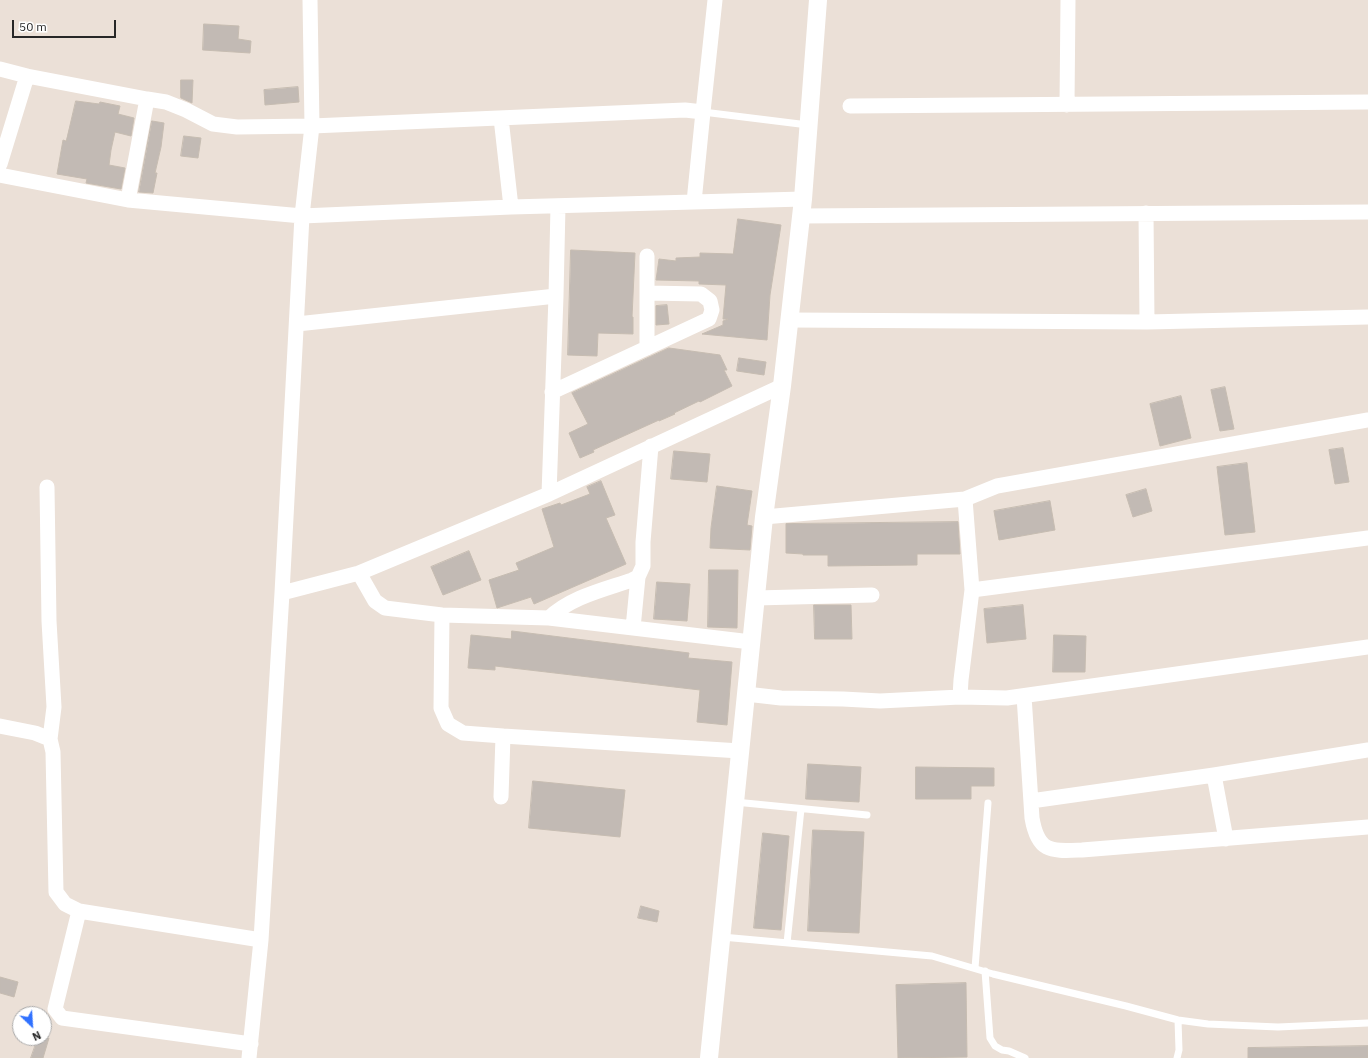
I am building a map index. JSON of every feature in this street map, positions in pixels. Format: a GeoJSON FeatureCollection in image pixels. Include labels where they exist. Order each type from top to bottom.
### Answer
{"type":"FeatureCollection","features":[{"type":"Feature","properties":{"kind":"street"},"geometry":{"type":"LineString","coordinates":[[79,911],[55,1009],[62,1018],[250,1051],[261,940],[282,592],[302,216],[312,126],[310,0]]}},
{"type":"Feature","properties":{"kind":"street"},"geometry":{"type":"LineString","coordinates":[[694,202],[715,0]]}},
{"type":"Feature","properties":{"kind":"street"},"geometry":{"type":"LineString","coordinates":[[709,1058],[764,517],[782,386],[802,207],[818,0]]}},
{"type":"Feature","properties":{"kind":"street"},"geometry":{"type":"LineString","coordinates":[[1067,105],[1068,0]]}},
{"type":"Feature","properties":{"kind":"street"},"geometry":{"type":"LineString","coordinates":[[0,69],[27,76],[166,102],[186,110],[213,124],[238,127],[312,126],[685,110],[703,112]]}},
{"type":"Feature","properties":{"kind":"street"},"geometry":{"type":"LineString","coordinates":[[0,164],[27,76]]}},
{"type":"Feature","properties":{"kind":"street"},"geometry":{"type":"LineString","coordinates":[[128,200],[147,99]]}},
{"type":"Feature","properties":{"kind":"street"},"geometry":{"type":"LineString","coordinates":[[850,106],[1368,102]]}},
{"type":"Feature","properties":{"kind":"street"},"geometry":{"type":"LineString","coordinates":[[501,118],[511,207]]}},
{"type":"Feature","properties":{"kind":"street"},"geometry":{"type":"LineString","coordinates":[[0,175],[128,200],[302,216],[511,207],[694,202],[802,207],[1146,213],[1368,212]]}},
{"type":"Feature","properties":{"kind":"street"},"geometry":{"type":"LineString","coordinates":[[549,494],[558,206]]}},
{"type":"Feature","properties":{"kind":"street"},"geometry":{"type":"LineString","coordinates":[[1146,213],[1147,322]]}},
{"type":"Feature","properties":{"kind":"street"},"geometry":{"type":"LineString","coordinates":[[647,256],[647,348]]}},
{"type":"Feature","properties":{"kind":"street"},"geometry":{"type":"LineString","coordinates":[[552,392],[709,319],[712,310],[710,301],[701,294],[647,293]]}},
{"type":"Feature","properties":{"kind":"street"},"geometry":{"type":"LineString","coordinates":[[297,324],[556,296]]}},
{"type":"Feature","properties":{"kind":"street"},"geometry":{"type":"LineString","coordinates":[[789,320],[1147,322],[1368,317]]}},
{"type":"Feature","properties":{"kind":"street"},"geometry":{"type":"LineString","coordinates":[[282,592],[359,573],[549,494],[782,386]]}},
{"type":"Feature","properties":{"kind":"street"},"geometry":{"type":"LineString","coordinates":[[764,517],[965,498],[997,486],[1368,420]]}},
{"type":"Feature","properties":{"kind":"street"},"geometry":{"type":"LineString","coordinates":[[633,628],[638,577],[643,566],[651,446]]}},
{"type":"Feature","properties":{"kind":"street"},"geometry":{"type":"LineString","coordinates":[[47,488],[49,621],[54,707],[50,739],[53,752],[56,892],[64,904],[79,911],[261,940]]}},
{"type":"Feature","properties":{"kind":"street"},"geometry":{"type":"LineString","coordinates":[[960,698],[960,680],[972,590],[965,498]]}},
{"type":"Feature","properties":{"kind":"street"},"geometry":{"type":"LineString","coordinates":[[972,590],[1368,538]]}},
{"type":"Feature","properties":{"kind":"street"},"geometry":{"type":"LineString","coordinates":[[359,573],[375,601],[385,608],[442,614],[549,618],[751,642]]}},
{"type":"Feature","properties":{"kind":"street"},"geometry":{"type":"LineString","coordinates":[[549,618],[576,599],[638,577]]}},
{"type":"Feature","properties":{"kind":"street"},"geometry":{"type":"LineString","coordinates":[[756,598],[872,595]]}},
{"type":"Feature","properties":{"kind":"street"},"geometry":{"type":"LineString","coordinates":[[442,614],[441,708],[448,724],[463,732],[740,752]]}},
{"type":"Feature","properties":{"kind":"street"},"geometry":{"type":"LineString","coordinates":[[746,694],[781,698],[880,701],[1006,698],[1368,647]]}},
{"type":"Feature","properties":{"kind":"street"},"geometry":{"type":"LineString","coordinates":[[1024,696],[1034,829],[1038,839],[1046,848],[1059,851],[1368,827]]}},
{"type":"Feature","properties":{"kind":"street"},"geometry":{"type":"LineString","coordinates":[[0,726],[35,733],[50,739]]}},
{"type":"Feature","properties":{"kind":"street"},"geometry":{"type":"LineString","coordinates":[[501,797],[503,736]]}},
{"type":"Feature","properties":{"kind":"street"},"geometry":{"type":"LineString","coordinates":[[1031,801],[1214,775],[1368,750]]}},
{"type":"Feature","properties":{"kind":"street"},"geometry":{"type":"LineString","coordinates":[[1214,775],[1226,839]]}},
{"type":"Feature","properties":{"kind":"lane"},"geometry":{"type":"LineString","coordinates":[[703,112],[808,125]]}},
{"type":"Feature","properties":{"kind":"lane"},"geometry":{"type":"LineString","coordinates":[[735,802],[867,815]]}},
{"type":"Feature","properties":{"kind":"lane"},"geometry":{"type":"LineString","coordinates":[[975,968],[988,803]]}},
{"type":"Feature","properties":{"kind":"lane"},"geometry":{"type":"LineString","coordinates":[[787,943],[801,809]]}},
{"type":"Feature","properties":{"kind":"lane"},"geometry":{"type":"LineString","coordinates":[[721,937],[932,956],[1178,1020],[1216,1024],[1278,1027],[1368,1023]]}},
{"type":"Feature","properties":{"kind":"lane"},"geometry":{"type":"LineString","coordinates":[[985,971],[990,1038],[995,1046],[1025,1058]]}},
{"type":"Feature","properties":{"kind":"lane"},"geometry":{"type":"LineString","coordinates":[[1176,1058],[1179,1050],[1178,1020]]}},
{"type":"Feature","properties":{"kind":"building"},"geometry":{"type":"Polygon","coordinates":[[[204,24],[239,26],[238,39],[251,41],[250,53],[203,50],[204,24]]]}},
{"type":"Feature","properties":{"kind":"building"},"geometry":{"type":"Polygon","coordinates":[[[181,80],[193,80],[192,103],[181,98],[181,80]]]}},
{"type":"Feature","properties":{"kind":"building"},"geometry":{"type":"Polygon","coordinates":[[[298,87],[299,102],[265,105],[264,90],[298,87]]]}},
{"type":"Feature","properties":{"kind":"building"},"geometry":{"type":"Polygon","coordinates":[[[76,101],[99,104],[100,102],[120,106],[118,114],[134,118],[131,136],[115,132],[111,150],[109,165],[125,168],[121,189],[86,183],[87,179],[57,174],[63,140],[66,141],[76,101]]]}},
{"type":"Feature","properties":{"kind":"building"},"geometry":{"type":"Polygon","coordinates":[[[152,121],[164,123],[161,147],[155,173],[157,173],[153,193],[139,192],[152,121]]]}},
{"type":"Feature","properties":{"kind":"building"},"geometry":{"type":"Polygon","coordinates":[[[184,136],[201,138],[198,158],[181,156],[184,136]]]}},
{"type":"Feature","properties":{"kind":"building"},"geometry":{"type":"Polygon","coordinates":[[[738,219],[781,225],[770,295],[767,340],[702,334],[723,325],[723,321],[728,319],[723,319],[726,285],[699,284],[699,281],[656,280],[659,259],[676,261],[676,258],[700,257],[700,253],[733,254],[738,219]]]}},
{"type":"Feature","properties":{"kind":"building"},"geometry":{"type":"Polygon","coordinates":[[[571,250],[635,253],[632,317],[633,334],[598,333],[597,356],[568,355],[571,250]]]}},
{"type":"Feature","properties":{"kind":"building"},"geometry":{"type":"Polygon","coordinates":[[[667,305],[669,324],[656,325],[656,306],[667,305]]]}},
{"type":"Feature","properties":{"kind":"building"},"geometry":{"type":"Polygon","coordinates":[[[669,348],[720,355],[727,370],[724,370],[732,386],[674,413],[675,414],[593,450],[594,452],[580,458],[569,433],[588,424],[572,393],[669,348]]]}},
{"type":"Feature","properties":{"kind":"building"},"geometry":{"type":"Polygon","coordinates":[[[739,358],[766,362],[764,375],[737,371],[739,358]]]}},
{"type":"Feature","properties":{"kind":"building"},"geometry":{"type":"Polygon","coordinates":[[[1225,387],[1234,429],[1220,431],[1211,390],[1225,387]]]}},
{"type":"Feature","properties":{"kind":"building"},"geometry":{"type":"Polygon","coordinates":[[[1181,396],[1191,438],[1160,446],[1150,404],[1181,396]]]}},
{"type":"Feature","properties":{"kind":"building"},"geometry":{"type":"Polygon","coordinates":[[[1343,448],[1349,482],[1335,484],[1329,450],[1343,448]]]}},
{"type":"Feature","properties":{"kind":"building"},"geometry":{"type":"Polygon","coordinates":[[[674,451],[710,454],[707,482],[671,479],[674,451]]]}},
{"type":"Feature","properties":{"kind":"building"},"geometry":{"type":"Polygon","coordinates":[[[1247,463],[1255,532],[1225,535],[1217,467],[1247,463]]]}},
{"type":"Feature","properties":{"kind":"building"},"geometry":{"type":"Polygon","coordinates":[[[601,481],[615,515],[606,518],[626,564],[534,604],[531,597],[497,608],[489,580],[519,570],[516,563],[554,547],[542,509],[560,503],[561,505],[590,494],[587,487],[601,481]]]}},
{"type":"Feature","properties":{"kind":"building"},"geometry":{"type":"Polygon","coordinates":[[[717,486],[752,491],[747,525],[752,526],[750,550],[710,548],[711,528],[717,486]]]}},
{"type":"Feature","properties":{"kind":"building"},"geometry":{"type":"Polygon","coordinates":[[[1146,489],[1152,511],[1133,517],[1126,495],[1146,489]]]}},
{"type":"Feature","properties":{"kind":"building"},"geometry":{"type":"Polygon","coordinates":[[[1050,501],[1055,530],[999,540],[994,511],[1050,501]]]}},
{"type":"Feature","properties":{"kind":"building"},"geometry":{"type":"Polygon","coordinates":[[[958,522],[960,554],[917,554],[917,565],[828,566],[828,555],[786,553],[786,524],[958,522]]]}},
{"type":"Feature","properties":{"kind":"building"},"geometry":{"type":"Polygon","coordinates":[[[469,551],[481,580],[443,595],[431,567],[469,551]]]}},
{"type":"Feature","properties":{"kind":"building"},"geometry":{"type":"Polygon","coordinates":[[[709,570],[738,570],[737,628],[708,627],[709,570]]]}},
{"type":"Feature","properties":{"kind":"building"},"geometry":{"type":"Polygon","coordinates":[[[657,582],[690,584],[687,621],[654,619],[657,582]]]}},
{"type":"Feature","properties":{"kind":"building"},"geometry":{"type":"Polygon","coordinates":[[[814,605],[851,605],[852,639],[815,639],[814,605]]]}},
{"type":"Feature","properties":{"kind":"building"},"geometry":{"type":"Polygon","coordinates":[[[1023,605],[1026,639],[987,643],[984,609],[1023,605]]]}},
{"type":"Feature","properties":{"kind":"building"},"geometry":{"type":"Polygon","coordinates":[[[512,631],[689,653],[688,658],[732,662],[727,725],[697,722],[700,690],[495,666],[495,670],[468,668],[471,635],[511,639],[512,631]]]}},
{"type":"Feature","properties":{"kind":"building"},"geometry":{"type":"Polygon","coordinates":[[[1054,635],[1086,636],[1085,672],[1053,672],[1054,635]]]}},
{"type":"Feature","properties":{"kind":"building"},"geometry":{"type":"Polygon","coordinates":[[[808,764],[861,767],[859,802],[806,799],[808,764]]]}},
{"type":"Feature","properties":{"kind":"building"},"geometry":{"type":"Polygon","coordinates":[[[916,767],[994,768],[994,786],[971,786],[971,799],[916,799],[916,767]]]}},
{"type":"Feature","properties":{"kind":"building"},"geometry":{"type":"Polygon","coordinates":[[[533,781],[625,790],[620,837],[529,828],[533,781]]]}},
{"type":"Feature","properties":{"kind":"building"},"geometry":{"type":"Polygon","coordinates":[[[813,830],[864,832],[859,933],[808,931],[813,830]]]}},
{"type":"Feature","properties":{"kind":"building"},"geometry":{"type":"Polygon","coordinates":[[[763,833],[789,836],[781,930],[754,928],[763,833]]]}},
{"type":"Feature","properties":{"kind":"building"},"geometry":{"type":"Polygon","coordinates":[[[641,906],[659,911],[657,922],[638,918],[641,906]]]}},
{"type":"Feature","properties":{"kind":"building"},"geometry":{"type":"Polygon","coordinates":[[[0,977],[18,982],[14,997],[0,993],[0,977]]]}},
{"type":"Feature","properties":{"kind":"building"},"geometry":{"type":"Polygon","coordinates":[[[966,983],[967,1057],[898,1058],[896,985],[966,983]]]}},
{"type":"Feature","properties":{"kind":"building"},"geometry":{"type":"Polygon","coordinates":[[[35,1046],[47,1046],[43,1058],[31,1058],[35,1046]]]}},
{"type":"Feature","properties":{"kind":"building"},"geometry":{"type":"Polygon","coordinates":[[[1368,1046],[1368,1058],[1248,1058],[1248,1048],[1368,1046]]]}}]}
